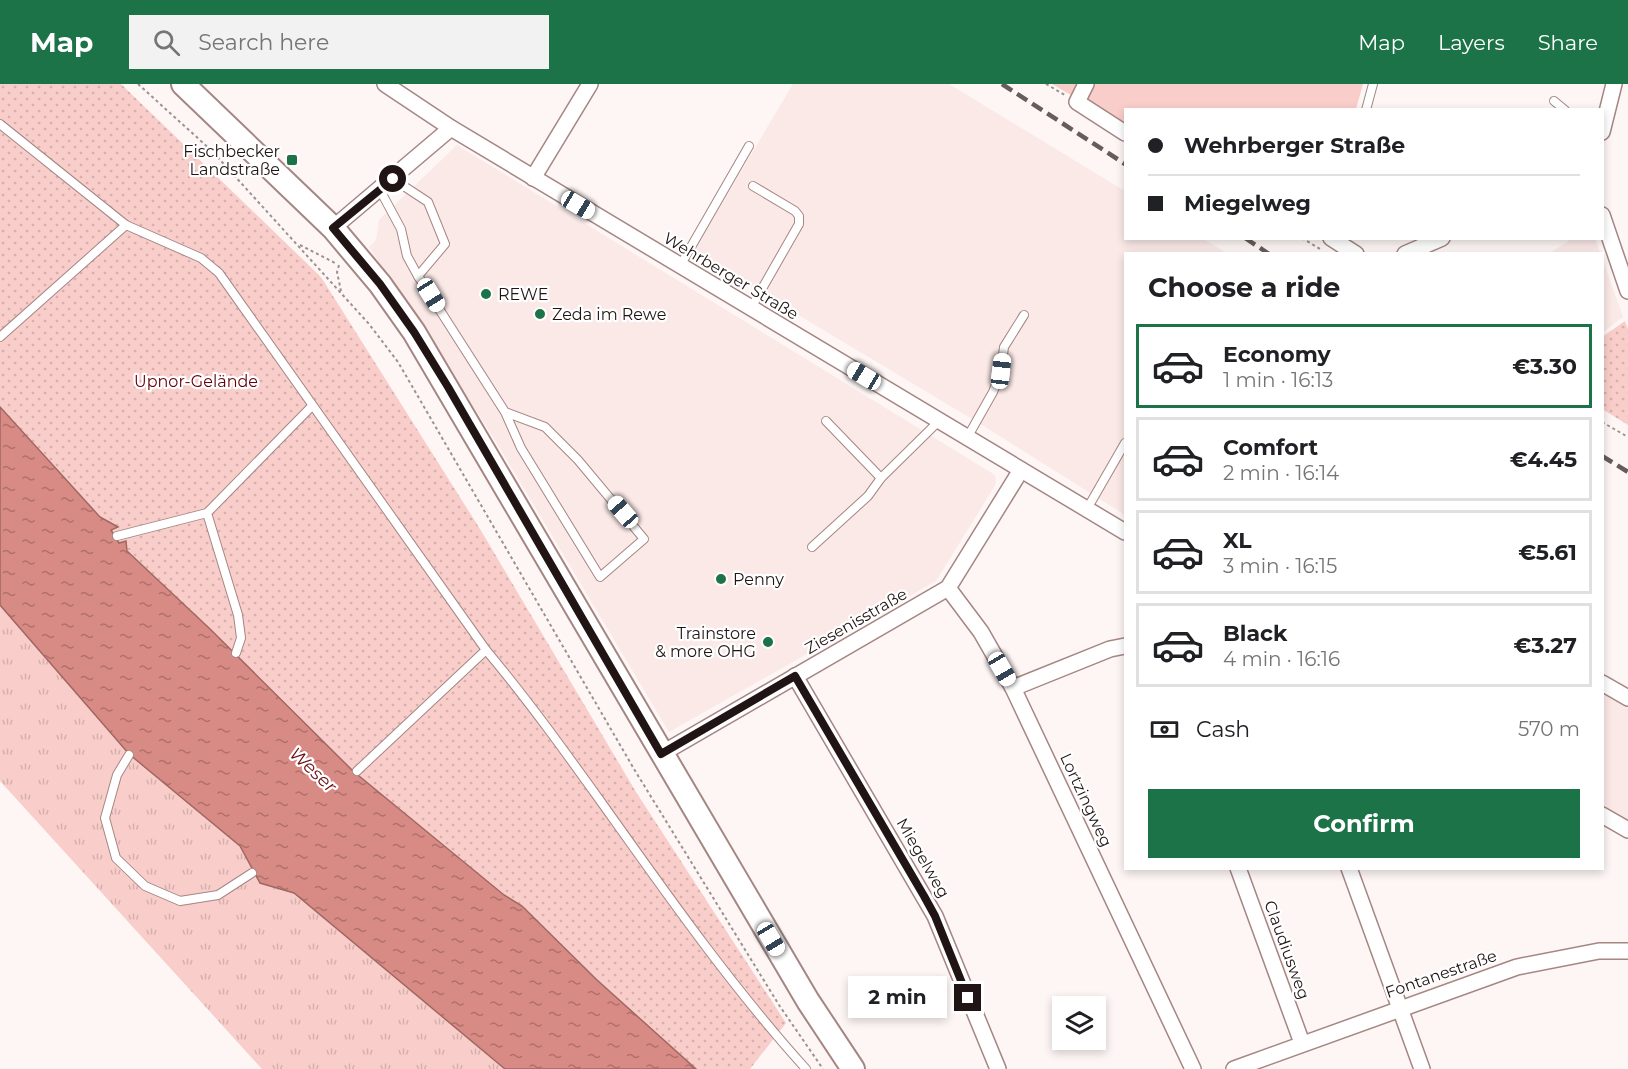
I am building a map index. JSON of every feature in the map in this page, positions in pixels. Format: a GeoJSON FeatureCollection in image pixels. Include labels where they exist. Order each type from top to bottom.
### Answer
{"type":"FeatureCollection","features":[{"type":"Feature","properties":{"kind":"main road"},"geometry":{"type":"LineString","coordinates":[[183,84],[333,228],[380,284],[414,332],[808,1001],[854,1069]]}},
{"type":"Feature","properties":{"kind":"street"},"geometry":{"type":"LineString","coordinates":[[533,178],[590,84]]}},
{"type":"Feature","properties":{"kind":"street"},"geometry":{"type":"LineString","coordinates":[[1086,84],[1077,102],[1124,132]]}},
{"type":"Feature","properties":{"kind":"street"},"geometry":{"type":"LineString","coordinates":[[1604,124],[1614,84]]}},
{"type":"Feature","properties":{"kind":"street","name":"Wehrberger Straße"},"geometry":{"type":"LineString","coordinates":[[390,86],[451,128],[533,178],[1124,531]]}},
{"type":"Feature","properties":{"kind":"street"},"geometry":{"type":"LineString","coordinates":[[333,228],[451,128]]}},
{"type":"Feature","properties":{"kind":"street"},"geometry":{"type":"LineString","coordinates":[[1604,221],[1628,291]]}},
{"type":"Feature","properties":{"kind":"street"},"geometry":{"type":"LineString","coordinates":[[1410,252],[1437,240]]}},
{"type":"Feature","properties":{"kind":"street"},"geometry":{"type":"LineString","coordinates":[[1331,242],[1352,252]]}},
{"type":"Feature","properties":{"kind":"street","name":"Ziesenisstraße"},"geometry":{"type":"LineString","coordinates":[[661,754],[948,588],[1021,470]]}},
{"type":"Feature","properties":{"kind":"street","name":"Lortzingweg"},"geometry":{"type":"LineString","coordinates":[[948,588],[981,632],[1013,688],[1193,1069]]}},
{"type":"Feature","properties":{"kind":"street"},"geometry":{"type":"LineString","coordinates":[[1013,688],[1110,649],[1124,646]]}},
{"type":"Feature","properties":{"kind":"street","name":"Miegelweg"},"geometry":{"type":"LineString","coordinates":[[795,676],[935,916],[998,1069]]}},
{"type":"Feature","properties":{"kind":"street"},"geometry":{"type":"LineString","coordinates":[[1604,684],[1628,698]]}},
{"type":"Feature","properties":{"kind":"street"},"geometry":{"type":"LineString","coordinates":[[1604,816],[1628,830]]}},
{"type":"Feature","properties":{"kind":"street","name":"Claudiusweg"},"geometry":{"type":"LineString","coordinates":[[1239,870],[1302,1043]]}},
{"type":"Feature","properties":{"kind":"street"},"geometry":{"type":"LineString","coordinates":[[1350,870],[1422,1069]]}},
{"type":"Feature","properties":{"kind":"street","name":"Fontanestraße"},"geometry":{"type":"LineString","coordinates":[[1234,1069],[1274,1062],[1302,1043],[1517,967],[1599,951],[1628,951]]}},
{"type":"Feature","properties":{"kind":"lane"},"geometry":{"type":"LineString","coordinates":[[1367,108],[1373,84]]}},
{"type":"Feature","properties":{"kind":"lane"},"geometry":{"type":"LineString","coordinates":[[1554,101],[1563,108]]}},
{"type":"Feature","properties":{"kind":"lane"},"geometry":{"type":"LineString","coordinates":[[0,124],[126,225],[201,258],[219,273],[486,650],[524,695],[693,930],[772,1031],[806,1069]]}},
{"type":"Feature","properties":{"kind":"lane"},"geometry":{"type":"LineString","coordinates":[[680,266],[748,146]]}},
{"type":"Feature","properties":{"kind":"lane"},"geometry":{"type":"LineString","coordinates":[[393,179],[428,202],[445,244],[418,276]]}},
{"type":"Feature","properties":{"kind":"lane"},"geometry":{"type":"LineString","coordinates":[[751,308],[799,224],[799,216],[795,211],[753,186]]}},
{"type":"Feature","properties":{"kind":"lane"},"geometry":{"type":"LineString","coordinates":[[380,190],[401,229],[407,256],[418,276],[505,412],[520,448],[600,577],[644,539],[578,460],[545,427],[505,412]]}},
{"type":"Feature","properties":{"kind":"lane"},"geometry":{"type":"LineString","coordinates":[[0,337],[126,225]]}},
{"type":"Feature","properties":{"kind":"lane"},"geometry":{"type":"LineString","coordinates":[[967,438],[993,392],[1001,371],[1004,347],[1024,315]]}},
{"type":"Feature","properties":{"kind":"lane"},"geometry":{"type":"LineString","coordinates":[[117,536],[207,513],[312,406]]}},
{"type":"Feature","properties":{"kind":"lane"},"geometry":{"type":"LineString","coordinates":[[826,421],[881,478]]}},
{"type":"Feature","properties":{"kind":"lane"},"geometry":{"type":"LineString","coordinates":[[812,547],[868,496],[881,478],[939,421]]}},
{"type":"Feature","properties":{"kind":"lane"},"geometry":{"type":"LineString","coordinates":[[1087,509],[1124,445]]}},
{"type":"Feature","properties":{"kind":"lane"},"geometry":{"type":"LineString","coordinates":[[207,513],[238,615],[241,638],[236,654]]}},
{"type":"Feature","properties":{"kind":"lane"},"geometry":{"type":"LineString","coordinates":[[357,771],[486,650]]}},
{"type":"Feature","properties":{"kind":"lane"},"geometry":{"type":"LineString","coordinates":[[129,755],[117,775],[105,818],[116,858],[145,886],[180,901],[218,896],[252,873]]}},
{"type":"Feature","properties":{"kind":"path"},"geometry":{"type":"LineString","coordinates":[[138,84],[212,151],[369,324],[398,362],[634,769],[767,985],[823,1069]]}},
{"type":"Feature","properties":{"kind":"path"},"geometry":{"type":"LineString","coordinates":[[1046,84],[1077,102]]}},
{"type":"Feature","properties":{"kind":"path"},"geometry":{"type":"LineString","coordinates":[[297,244],[339,265],[337,272],[342,294]]}},
{"type":"Feature","properties":{"kind":"path"},"geometry":{"type":"LineString","coordinates":[[1604,423],[1628,437]]}},
{"type":"Feature","properties":{"kind":"shaded area"},"geometry":{"type":"Polygon","coordinates":[[[793,84],[949,84],[1124,190],[1124,240],[1205,240],[1225,252],[1124,252],[1124,514],[987,428],[693,252],[793,84]]]}},
{"type":"Feature","properties":{"kind":"shaded area"},"geometry":{"type":"Polygon","coordinates":[[[457,145],[995,475],[996,484],[936,581],[669,732],[495,440],[369,247],[376,240],[379,220],[457,145]]]}},
{"type":"Feature","properties":{"kind":"shaded area"},"geometry":{"type":"Polygon","coordinates":[[[1570,240],[1595,240],[1600,252],[1552,252],[1570,240]]]}},
{"type":"Feature","properties":{"kind":"shaded area"},"geometry":{"type":"Polygon","coordinates":[[[1604,264],[1623,317],[1604,331],[1604,264]]]}},
{"type":"Feature","properties":{"kind":"shaded area"},"geometry":{"type":"Polygon","coordinates":[[[1604,684],[1628,698],[1628,830],[1604,816],[1604,684]]]}},
{"type":"Feature","properties":{"kind":"green space","name":"Upnor-Gelände"},"geometry":{"type":"Polygon","coordinates":[[[0,84],[121,84],[321,277],[480,529],[636,792],[786,1023],[750,1069],[696,1069],[597,980],[522,906],[504,895],[353,771],[209,628],[126,550],[126,541],[119,543],[111,530],[117,527],[100,517],[0,407],[0,84]]]}},
{"type":"Feature","properties":{"kind":"green space"},"geometry":{"type":"Polygon","coordinates":[[[1052,84],[1363,84],[1356,108],[1124,108],[1124,126],[1052,84]]]}},
{"type":"Feature","properties":{"kind":"green space"},"geometry":{"type":"Polygon","coordinates":[[[1625,321],[1628,329],[1628,425],[1604,410],[1604,336],[1625,321]]]}},
{"type":"Feature","properties":{"kind":"green space"},"geometry":{"type":"Polygon","coordinates":[[[0,605],[129,754],[240,846],[260,883],[294,893],[505,1069],[262,1069],[0,781],[0,605]]]}},
{"type":"Feature","properties":{"kind":"water","name":"Weser"},"geometry":{"type":"Polygon","coordinates":[[[0,407],[100,517],[118,527],[111,530],[119,543],[126,541],[127,551],[209,628],[353,771],[504,895],[522,906],[597,980],[696,1069],[505,1069],[294,893],[260,883],[240,846],[129,754],[0,605],[0,407]]]}},
{"type":"Feature","properties":{"kind":"railway"},"geometry":{"type":"LineString","coordinates":[[1002,84],[1124,163]]}},
{"type":"Feature","properties":{"kind":"railway"},"geometry":{"type":"LineString","coordinates":[[1248,240],[1266,252]]}},
{"type":"Feature","properties":{"kind":"railway"},"geometry":{"type":"LineString","coordinates":[[1604,457],[1628,472]]}},
{"type":"Feature","properties":{"kind":"place","name":"Fischbecker Landstraße"},"geometry":{"type":"Point","coordinates":[292,160]}},
{"type":"Feature","properties":{"kind":"place","name":"REWE"},"geometry":{"type":"Point","coordinates":[486,294]}},
{"type":"Feature","properties":{"kind":"place","name":"Zeda im Rewe"},"geometry":{"type":"Point","coordinates":[540,314]}},
{"type":"Feature","properties":{"kind":"place","name":"Penny"},"geometry":{"type":"Point","coordinates":[721,579]}},
{"type":"Feature","properties":{"kind":"place","name":"Trainstore & more OHG"},"geometry":{"type":"Point","coordinates":[768,642]}},
{"type":"Feature","properties":{"kind":"route"},"geometry":{"type":"LineString","coordinates":[[393,179],[333,228],[380,284],[414,332],[661,754],[795,676],[935,916],[968,998]]}}]}
